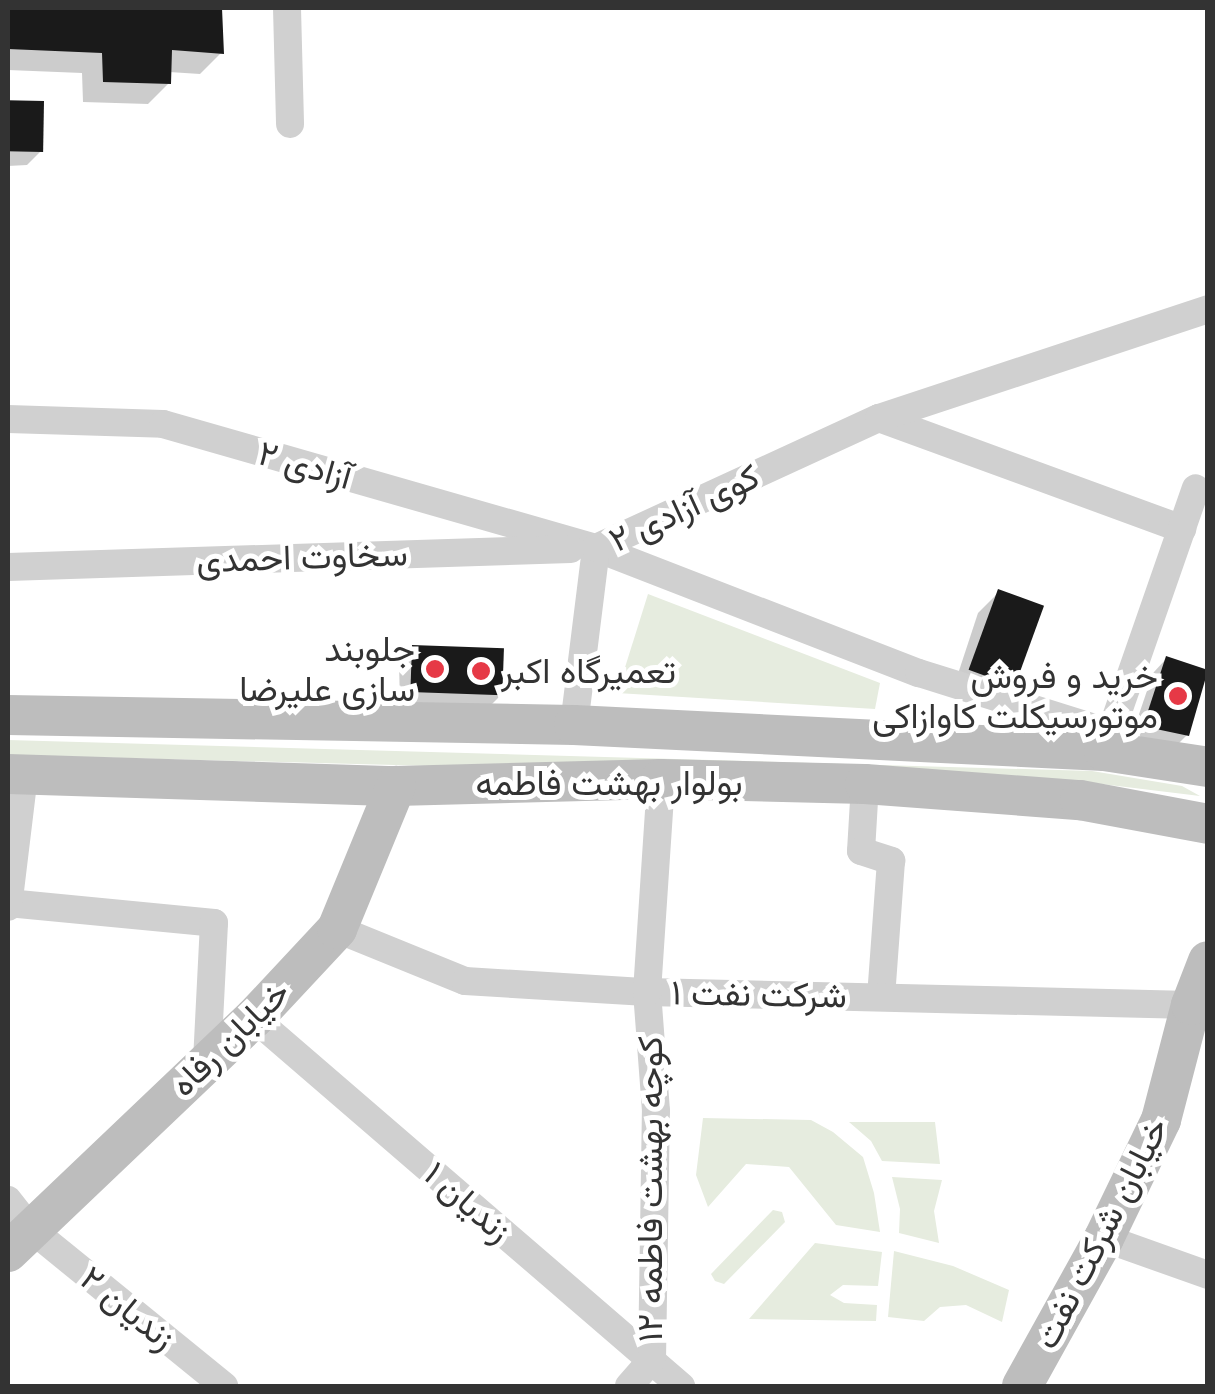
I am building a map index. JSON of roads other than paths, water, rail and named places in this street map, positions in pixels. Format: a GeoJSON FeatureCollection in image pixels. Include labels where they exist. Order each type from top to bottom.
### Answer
{"type":"FeatureCollection","features":[{"type":"Feature","properties":{"kind":"main road","name":"بولوار بهشت فاطمه"},"geometry":{"type":"LineString","coordinates":[[8,715],[574,725],[1108,742],[1208,767]]}},
{"type":"Feature","properties":{"kind":"main road","name":"بولوار بهشت فاطمه"},"geometry":{"type":"LineString","coordinates":[[16,774],[396,786],[661,779],[866,784],[1080,800],[1208,824]]}},
{"type":"Feature","properties":{"kind":"main road","name":"خیابان رفاه"},"geometry":{"type":"LineString","coordinates":[[15,1227],[207,1062],[254,1018],[336,929],[396,786]]}},
{"type":"Feature","properties":{"kind":"main road","name":"خیابان شرکت نفت"},"geometry":{"type":"LineString","coordinates":[[1022,1386],[1104,1238],[1161,1120],[1194,1024],[1208,962]]}},
{"type":"Feature","properties":{"kind":"street"},"geometry":{"type":"LineString","coordinates":[[286,8],[290,124]]}},
{"type":"Feature","properties":{"kind":"street","name":"کوی آزادی ۲"},"geometry":{"type":"LineString","coordinates":[[574,725],[596,548],[879,418],[1208,308]]}},
{"type":"Feature","properties":{"kind":"street","name":"آزادی ۲"},"geometry":{"type":"LineString","coordinates":[[8,418],[164,424],[596,548],[919,674],[1108,742]]}},
{"type":"Feature","properties":{"kind":"street"},"geometry":{"type":"LineString","coordinates":[[879,418],[1182,528]]}},
{"type":"Feature","properties":{"kind":"street"},"geometry":{"type":"LineString","coordinates":[[1108,742],[1196,488]]}},
{"type":"Feature","properties":{"kind":"street","name":"سخاوت احمدی"},"geometry":{"type":"LineString","coordinates":[[8,567],[596,548]]}},
{"type":"Feature","properties":{"kind":"street"},"geometry":{"type":"LineString","coordinates":[[16,774],[8,904],[214,923],[207,1062]]}},
{"type":"Feature","properties":{"kind":"street","name":"کوچه بهشت فاطمه ۱۲"},"geometry":{"type":"LineString","coordinates":[[652,1360],[656,1111],[647,992],[661,779]]}},
{"type":"Feature","properties":{"kind":"street"},"geometry":{"type":"LineString","coordinates":[[866,784],[862,852],[891,861],[881,996]]}},
{"type":"Feature","properties":{"kind":"street","name":"شرکت نفت ۱"},"geometry":{"type":"LineString","coordinates":[[336,929],[465,981],[647,992],[881,996],[1194,1024]]}},
{"type":"Feature","properties":{"kind":"street","name":"زندیان ۱"},"geometry":{"type":"LineString","coordinates":[[254,1018],[680,1386]]}},
{"type":"Feature","properties":{"kind":"street","name":"زندیان ۲"},"geometry":{"type":"LineString","coordinates":[[15,1227],[224,1386]]}},
{"type":"Feature","properties":{"kind":"street"},"geometry":{"type":"LineString","coordinates":[[1104,1238],[1208,1275]]}},
{"type":"Feature","properties":{"kind":"street"},"geometry":{"type":"LineString","coordinates":[[629,1386],[652,1360]]}},
{"type":"Feature","properties":{"kind":"place","name":"جلوبند سازی علیرضا"},"geometry":{"type":"Point","coordinates":[435,669]}},
{"type":"Feature","properties":{"kind":"place","name":"تعمیرگاه اکبر"},"geometry":{"type":"Point","coordinates":[481,671]}},
{"type":"Feature","properties":{"kind":"place","name":"خرید و فروش موتورسیکلت کاوازاکی"},"geometry":{"type":"Point","coordinates":[1178,696]}}]}
